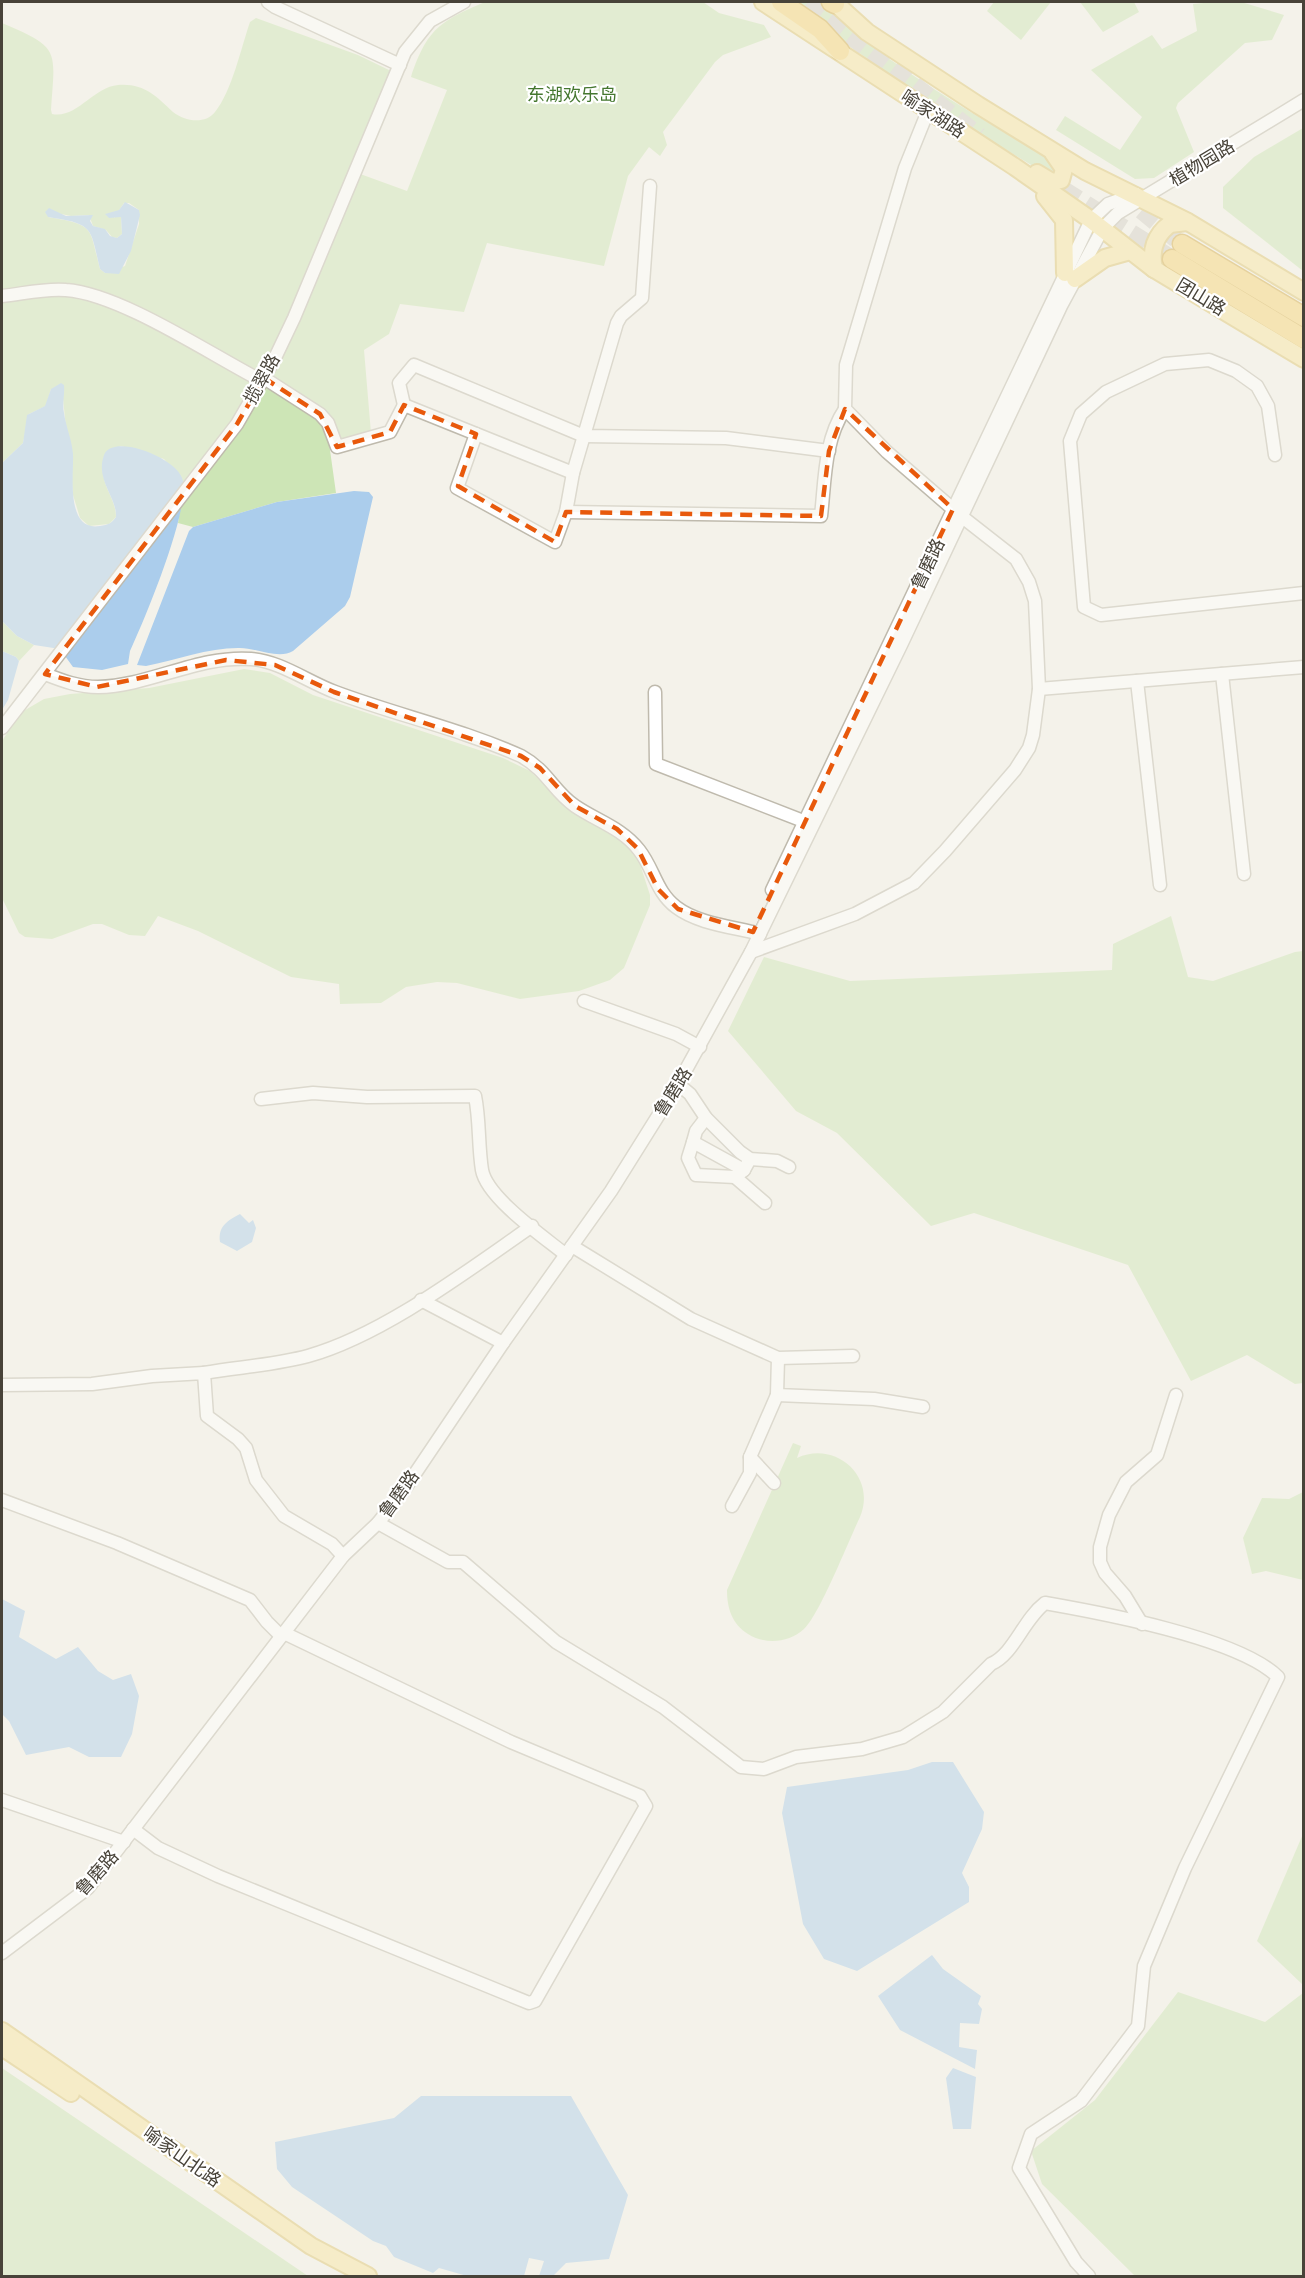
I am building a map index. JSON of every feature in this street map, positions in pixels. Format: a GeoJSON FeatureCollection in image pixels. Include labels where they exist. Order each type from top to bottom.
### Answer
{"type":"FeatureCollection","features":[{"type":"Feature","properties":{"kind":"highway"},"geometry":{"type":"LineString","coordinates":[[781,2],[820,28],[840,51]]}},
{"type":"Feature","properties":{"kind":"highway","name":"团山路"},"geometry":{"type":"LineString","coordinates":[[1304,317],[1177,252],[1304,339]]}},
{"type":"Feature","properties":{"kind":"main road","name":"喻家湖路"},"geometry":{"type":"LineString","coordinates":[[762,2],[840,51],[1097,224]]}},
{"type":"Feature","properties":{"kind":"main road","name":"喻家湖路"},"geometry":{"type":"LineString","coordinates":[[833,2],[867,32],[1051,150],[1137,197]]}},
{"type":"Feature","properties":{"kind":"main road"},"geometry":{"type":"LineString","coordinates":[[1051,150],[1064,169],[1063,177],[1058,182],[1052,182],[1024,165],[1015,167],[1017,176],[1040,191],[1060,212],[1066,235],[1070,276],[1110,255],[1130,250]]}},
{"type":"Feature","properties":{"kind":"main road"},"geometry":{"type":"LineString","coordinates":[[1137,197],[1188,222],[1304,292]]}},
{"type":"Feature","properties":{"kind":"main road"},"geometry":{"type":"LineString","coordinates":[[1154,269],[1152,252],[1158,237],[1170,224],[1188,222]]}},
{"type":"Feature","properties":{"kind":"main road","name":"团山路"},"geometry":{"type":"LineString","coordinates":[[1097,224],[1154,269],[1304,359]]}},
{"type":"Feature","properties":{"kind":"main road","name":"喻家山北路"},"geometry":{"type":"LineString","coordinates":[[2,2031],[311,2246],[368,2277]]}},
{"type":"Feature","properties":{"kind":"main road","name":"喻家山北路"},"geometry":{"type":"LineString","coordinates":[[2,2047],[306,2254],[349,2277]]}},
{"type":"Feature","properties":{"kind":"street"},"geometry":{"type":"LineString","coordinates":[[268,2],[400,65]]}},
{"type":"Feature","properties":{"kind":"street","name":"揽翠路"},"geometry":{"type":"LineString","coordinates":[[2,728],[237,424],[263,380],[294,318],[410,44],[423,27],[443,11],[464,2]]}},
{"type":"Feature","properties":{"kind":"street","name":"植物园路"},"geometry":{"type":"LineString","coordinates":[[1097,224],[1114,215],[1137,197],[1163,186],[1304,100]]}},
{"type":"Feature","properties":{"kind":"street"},"geometry":{"type":"LineString","coordinates":[[566,512],[821,516],[829,452],[836,426],[845,409],[846,365],[905,168],[927,111]]}},
{"type":"Feature","properties":{"kind":"street"},"geometry":{"type":"LineString","coordinates":[[476,434],[458,488],[555,542],[566,512],[573,473],[617,323],[621,316],[642,298],[650,186]]}},
{"type":"Feature","properties":{"kind":"street","name":"鲁磨路"},"geometry":{"type":"LineString","coordinates":[[734,983],[1070,276],[1097,224]]}},
{"type":"Feature","properties":{"kind":"street"},"geometry":{"type":"LineString","coordinates":[[2,296],[57,289],[75,291],[117,305],[263,380],[320,414],[328,423],[337,447],[390,432],[404,405],[399,383],[414,365],[584,436],[726,438],[829,452]]}},
{"type":"Feature","properties":{"kind":"street"},"geometry":{"type":"LineString","coordinates":[[1275,455],[1268,406],[1257,386],[1236,371],[1209,360],[1164,364],[1106,392],[1081,414],[1070,441],[1084,607],[1101,615],[1304,594]]}},
{"type":"Feature","properties":{"kind":"street"},"geometry":{"type":"LineString","coordinates":[[404,405],[573,473]]}},
{"type":"Feature","properties":{"kind":"street"},"geometry":{"type":"LineString","coordinates":[[751,952],[855,914],[914,883],[992,797],[1029,748],[1039,690],[1035,601],[1029,582],[1016,559],[957,513],[887,452],[845,409]]}},
{"type":"Feature","properties":{"kind":"street"},"geometry":{"type":"LineString","coordinates":[[45,675],[69,683],[97,687],[226,660],[249,659],[275,665],[334,692],[521,756],[540,768],[575,806],[617,829],[638,849],[658,889],[678,909],[689,915],[756,933]]}},
{"type":"Feature","properties":{"kind":"street"},"geometry":{"type":"LineString","coordinates":[[1039,690],[1304,667]]}},
{"type":"Feature","properties":{"kind":"street"},"geometry":{"type":"LineString","coordinates":[[1222,674],[1244,874]]}},
{"type":"Feature","properties":{"kind":"street"},"geometry":{"type":"LineString","coordinates":[[1137,681],[1160,885]]}},
{"type":"Feature","properties":{"kind":"street"},"geometry":{"type":"LineString","coordinates":[[655,692],[656,764],[809,823]]}},
{"type":"Feature","properties":{"kind":"street","name":"鲁磨路"},"geometry":{"type":"LineString","coordinates":[[2,1953],[88,1888],[343,1556],[378,1523],[404,1490],[569,1250],[678,1084],[751,952],[756,933]]}},
{"type":"Feature","properties":{"kind":"street"},"geometry":{"type":"LineString","coordinates":[[584,1001],[676,1034],[700,1047]]}},
{"type":"Feature","properties":{"kind":"street"},"geometry":{"type":"LineString","coordinates":[[678,1084],[690,1094],[765,1203]]}},
{"type":"Feature","properties":{"kind":"street"},"geometry":{"type":"LineString","coordinates":[[261,1099],[313,1094],[367,1097],[475,1096],[483,1172],[494,1192],[532,1226],[569,1250],[691,1319],[778,1358],[853,1356]]}},
{"type":"Feature","properties":{"kind":"street"},"geometry":{"type":"LineString","coordinates":[[706,1118],[696,1131],[688,1158],[696,1175],[743,1169],[777,1161],[789,1167]]}},
{"type":"Feature","properties":{"kind":"street"},"geometry":{"type":"LineString","coordinates":[[693,1142],[743,1169]]}},
{"type":"Feature","properties":{"kind":"street"},"geometry":{"type":"LineString","coordinates":[[2,1385],[92,1384],[152,1376],[204,1373],[307,1357],[354,1339],[421,1300],[532,1226]]}},
{"type":"Feature","properties":{"kind":"street"},"geometry":{"type":"LineString","coordinates":[[421,1300],[503,1343]]}},
{"type":"Feature","properties":{"kind":"street"},"geometry":{"type":"LineString","coordinates":[[732,1506],[750,1473],[750,1457],[777,1395],[778,1358]]}},
{"type":"Feature","properties":{"kind":"street"},"geometry":{"type":"LineString","coordinates":[[204,1373],[207,1416],[238,1439],[246,1448],[256,1480],[284,1516],[332,1544],[343,1556]]}},
{"type":"Feature","properties":{"kind":"street"},"geometry":{"type":"LineString","coordinates":[[777,1395],[874,1400],[923,1407]]}},
{"type":"Feature","properties":{"kind":"street"},"geometry":{"type":"LineString","coordinates":[[1142,1624],[1125,1596],[1105,1574],[1100,1562],[1100,1547],[1109,1515],[1126,1482],[1157,1455],[1176,1395]]}},
{"type":"Feature","properties":{"kind":"street"},"geometry":{"type":"LineString","coordinates":[[750,1457],[774,1483]]}},
{"type":"Feature","properties":{"kind":"street"},"geometry":{"type":"LineString","coordinates":[[2,1500],[117,1543],[250,1600],[267,1622],[283,1635],[511,1742],[640,1796],[646,1806],[535,2001],[529,2003],[218,1876],[158,1848],[133,1829]]}},
{"type":"Feature","properties":{"kind":"street"},"geometry":{"type":"LineString","coordinates":[[378,1523],[448,1562],[463,1562],[556,1642],[663,1707],[734,1763],[751,1769],[764,1769],[796,1757],[862,1749],[903,1737],[923,1726],[943,1712],[991,1664],[999,1661],[1011,1648],[1020,1630],[1045,1604],[1142,1624],[1239,1651],[1266,1665],[1278,1677],[1185,1868],[1144,1966],[1138,2026],[1081,2101],[1031,2134],[1019,2168],[1076,2262],[1089,2277]]}},
{"type":"Feature","properties":{"kind":"street"},"geometry":{"type":"LineString","coordinates":[[2,1800],[124,1842]]}},
{"type":"Feature","properties":{"kind":"highlighted area"},"geometry":{"type":"Polygon","coordinates":[[[264,378],[320,414],[337,447],[390,432],[404,405],[476,434],[458,486],[555,542],[566,512],[821,516],[829,451],[845,409],[953,509],[753,932],[678,909],[658,889],[638,849],[617,829],[575,806],[540,768],[521,756],[334,692],[275,665],[226,660],[97,687],[45,674],[237,424],[264,378]]]}},
{"type":"Feature","properties":{"kind":"green space","name":"东湖欢乐岛"},"geometry":{"type":"Polygon","coordinates":[[[485,2],[703,2],[719,13],[764,25],[771,37],[723,55],[715,62],[663,132],[667,145],[660,156],[649,147],[628,176],[604,266],[487,243],[464,312],[400,304],[389,334],[364,350],[371,433],[329,443],[336,493],[277,502],[193,527],[178,523],[184,484],[164,459],[121,446],[105,454],[103,464],[103,473],[116,517],[109,524],[89,526],[80,518],[73,495],[63,399],[51,389],[46,406],[29,414],[23,443],[2,463],[2,23],[35,39],[50,53],[53,62],[52,114],[69,112],[109,87],[127,85],[149,92],[183,118],[206,119],[215,112],[226,93],[250,22],[256,18],[358,55],[391,71],[352,171],[407,191],[447,90],[411,77],[417,61],[430,37],[446,21],[485,2]],[[124,203],[114,218],[118,215],[121,217],[122,234],[117,238],[112,237],[106,230],[93,226],[89,215],[71,216],[56,213],[48,217],[75,223],[88,230],[100,269],[105,273],[125,266],[139,224],[139,210],[129,203],[124,203]]]}},
{"type":"Feature","properties":{"kind":"green space"},"geometry":{"type":"Polygon","coordinates":[[[786,2],[820,2],[846,26],[903,69],[1056,163],[1058,172],[1051,177],[941,110],[786,2]]]}},
{"type":"Feature","properties":{"kind":"green space"},"geometry":{"type":"Polygon","coordinates":[[[994,2],[1051,2],[1021,40],[987,11],[994,2]]]}},
{"type":"Feature","properties":{"kind":"green space"},"geometry":{"type":"Polygon","coordinates":[[[1080,2],[1134,2],[1139,12],[1103,32],[1080,2]]]}},
{"type":"Feature","properties":{"kind":"green space"},"geometry":{"type":"Polygon","coordinates":[[[1241,2],[1284,15],[1272,40],[1245,43],[1178,103],[1176,108],[1194,152],[1154,178],[1135,179],[1056,130],[1065,116],[1120,150],[1142,117],[1091,70],[1152,35],[1162,49],[1197,31],[1193,4],[1241,2]]]}},
{"type":"Feature","properties":{"kind":"green space"},"geometry":{"type":"Polygon","coordinates":[[[1303,128],[1303,271],[1223,208],[1223,187],[1254,157],[1303,128]]]}},
{"type":"Feature","properties":{"kind":"green space"},"geometry":{"type":"Polygon","coordinates":[[[2,621],[17,636],[34,645],[19,661],[16,657],[2,651],[2,621]]]}},
{"type":"Feature","properties":{"kind":"green space"},"geometry":{"type":"Polygon","coordinates":[[[244,669],[270,673],[313,695],[503,758],[530,771],[568,807],[621,840],[638,858],[650,895],[650,905],[624,968],[610,980],[579,991],[520,999],[457,983],[437,982],[406,987],[381,1003],[340,1004],[339,984],[291,977],[198,931],[158,916],[145,936],[129,935],[102,924],[93,924],[52,939],[25,937],[19,933],[2,898],[2,741],[20,713],[44,699],[70,694],[149,688],[244,669]]]}},
{"type":"Feature","properties":{"kind":"green space"},"geometry":{"type":"Polygon","coordinates":[[[1171,916],[1188,977],[1213,981],[1303,951],[1303,1383],[1295,1384],[1247,1355],[1191,1381],[1128,1265],[974,1213],[931,1226],[837,1133],[796,1111],[728,1031],[764,957],[850,981],[1112,970],[1113,944],[1171,916]]]}},
{"type":"Feature","properties":{"kind":"green space"},"geometry":{"type":"Polygon","coordinates":[[[793,1443],[801,1446],[797,1458],[812,1454],[826,1454],[839,1458],[850,1466],[858,1476],[863,1488],[864,1502],[860,1517],[834,1577],[810,1621],[798,1634],[784,1640],[769,1641],[755,1638],[738,1625],[729,1609],[727,1590],[793,1443]]]}},
{"type":"Feature","properties":{"kind":"green space"},"geometry":{"type":"Polygon","coordinates":[[[1303,1492],[1303,1580],[1266,1571],[1252,1574],[1243,1538],[1262,1498],[1289,1499],[1303,1492]]]}},
{"type":"Feature","properties":{"kind":"green space"},"geometry":{"type":"Polygon","coordinates":[[[1303,1834],[1303,1985],[1257,1941],[1303,1834]]]}},
{"type":"Feature","properties":{"kind":"green space"},"geometry":{"type":"Polygon","coordinates":[[[1178,1992],[1265,2022],[1303,1993],[1303,2276],[1135,2276],[1042,2184],[1031,2151],[1095,2100],[1178,1992]]]}},
{"type":"Feature","properties":{"kind":"green space"},"geometry":{"type":"Polygon","coordinates":[[[2,2068],[308,2276],[2,2276],[2,2068]]]}},
{"type":"Feature","properties":{"kind":"water"},"geometry":{"type":"Polygon","coordinates":[[[125,202],[139,210],[140,215],[131,251],[119,274],[105,273],[100,269],[92,236],[88,230],[75,222],[48,217],[45,212],[49,208],[66,216],[93,215],[90,221],[93,226],[105,229],[110,236],[117,238],[122,234],[121,217],[109,218],[105,214],[119,210],[125,202]]]}},
{"type":"Feature","properties":{"kind":"water"},"geometry":{"type":"Polygon","coordinates":[[[61,383],[64,385],[63,410],[73,454],[74,500],[81,520],[89,525],[100,526],[110,523],[116,517],[102,472],[104,455],[110,449],[120,446],[146,451],[171,464],[183,481],[183,496],[173,540],[155,592],[130,651],[128,664],[102,670],[73,667],[60,649],[34,645],[17,636],[2,621],[2,463],[23,443],[27,415],[45,406],[51,389],[61,383]]]}},
{"type":"Feature","properties":{"kind":"water"},"geometry":{"type":"Polygon","coordinates":[[[354,491],[369,492],[373,497],[350,597],[345,606],[293,651],[273,654],[245,648],[227,649],[146,666],[137,665],[189,531],[193,527],[277,502],[354,491]]]}},
{"type":"Feature","properties":{"kind":"water"},"geometry":{"type":"Polygon","coordinates":[[[2,651],[16,657],[19,661],[8,700],[2,710],[2,651]]]}},
{"type":"Feature","properties":{"kind":"water"},"geometry":{"type":"Polygon","coordinates":[[[240,1214],[249,1223],[253,1220],[256,1228],[252,1242],[237,1251],[220,1242],[220,1232],[224,1225],[240,1214]]]}},
{"type":"Feature","properties":{"kind":"water"},"geometry":{"type":"Polygon","coordinates":[[[2,1599],[25,1611],[19,1637],[56,1659],[78,1647],[98,1671],[113,1680],[131,1674],[139,1696],[132,1734],[121,1757],[89,1757],[69,1747],[26,1755],[9,1721],[2,1714],[2,1599]]]}},
{"type":"Feature","properties":{"kind":"water"},"geometry":{"type":"Polygon","coordinates":[[[932,1762],[953,1762],[984,1812],[982,1829],[962,1873],[969,1887],[969,1902],[857,1971],[824,1959],[803,1924],[782,1813],[787,1787],[908,1770],[932,1762]]]}},
{"type":"Feature","properties":{"kind":"water"},"geometry":{"type":"Polygon","coordinates":[[[932,1955],[943,1969],[981,1996],[978,2004],[982,2009],[979,2024],[960,2023],[959,2047],[977,2050],[975,2069],[900,2030],[878,1996],[932,1955]]]}},
{"type":"Feature","properties":{"kind":"water"},"geometry":{"type":"Polygon","coordinates":[[[953,2068],[976,2077],[971,2129],[953,2129],[946,2078],[953,2068]]]}},
{"type":"Feature","properties":{"kind":"water"},"geometry":{"type":"Polygon","coordinates":[[[421,2096],[571,2096],[628,2195],[609,2259],[566,2263],[553,2276],[539,2276],[544,2261],[529,2258],[524,2276],[467,2276],[439,2268],[433,2273],[394,2257],[386,2246],[373,2241],[292,2187],[277,2169],[275,2142],[394,2118],[421,2096]]]}},
{"type":"Feature","properties":{"kind":"tunnel"},"geometry":{"type":"LineString","coordinates":[[808,2],[979,136]]}},
{"type":"Feature","properties":{"kind":"tunnel"},"geometry":{"type":"LineString","coordinates":[[1040,175],[1172,259]]}},
{"type":"Feature","properties":{"kind":"tunnel"},"geometry":{"type":"LineString","coordinates":[[1121,193],[1182,244]]}}]}
